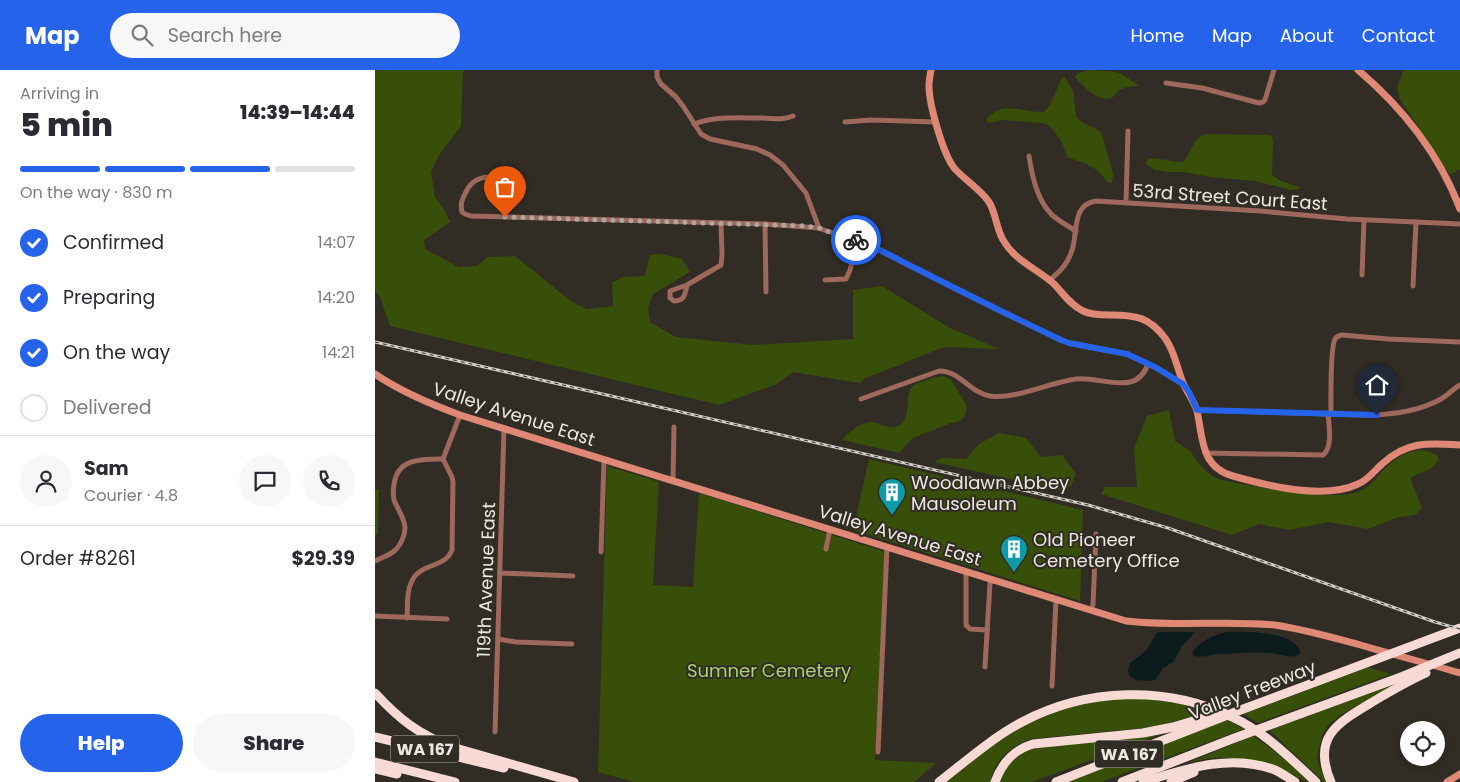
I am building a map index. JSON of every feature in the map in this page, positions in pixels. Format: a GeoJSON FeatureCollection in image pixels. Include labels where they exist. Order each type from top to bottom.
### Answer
{"type":"FeatureCollection","features":[{"type":"Feature","properties":{"kind":"highway","name":"Valley Freeway"},"geometry":{"type":"LineString","coordinates":[[1056,782],[1238,711],[1460,628]]}},
{"type":"Feature","properties":{"kind":"highway","name":"WA 167"},"geometry":{"type":"LineString","coordinates":[[1122,782],[1460,653]]}},
{"type":"Feature","properties":{"kind":"highway"},"geometry":{"type":"LineString","coordinates":[[1331,782],[1325,768],[1324,757],[1325,747],[1332,731],[1347,717],[1410,680],[1460,658]]}},
{"type":"Feature","properties":{"kind":"highway"},"geometry":{"type":"LineString","coordinates":[[375,693],[405,723],[433,740],[574,782]]}},
{"type":"Feature","properties":{"kind":"highway"},"geometry":{"type":"LineString","coordinates":[[939,782],[1003,733],[1043,712],[1088,698],[1111,695],[1144,695],[1169,697],[1190,702],[1233,717],[1272,742],[1316,782]]}},
{"type":"Feature","properties":{"kind":"highway"},"geometry":{"type":"LineString","coordinates":[[995,782],[998,772],[1010,756],[1024,746],[1143,734],[1225,711],[1238,711]]}},
{"type":"Feature","properties":{"kind":"highway","name":"WA 167"},"geometry":{"type":"LineString","coordinates":[[375,737],[565,782]]}},
{"type":"Feature","properties":{"kind":"highway","name":"WA 167"},"geometry":{"type":"LineString","coordinates":[[375,762],[455,782]]}},
{"type":"Feature","properties":{"kind":"highway"},"geometry":{"type":"LineString","coordinates":[[1143,782],[1187,768],[1221,763],[1259,766],[1275,771],[1295,782]]}},
{"type":"Feature","properties":{"kind":"highway"},"geometry":{"type":"LineString","coordinates":[[1171,782],[1201,770],[1227,767],[1258,770],[1295,782]]}},
{"type":"Feature","properties":{"kind":"highway"},"geometry":{"type":"LineString","coordinates":[[375,769],[433,782]]}},
{"type":"Feature","properties":{"kind":"main road"},"geometry":{"type":"LineString","coordinates":[[931,70],[929,86],[942,143],[951,163],[990,204],[1003,242],[1015,254],[1050,280],[1073,304],[1082,310],[1099,315],[1130,315],[1152,323],[1172,349],[1183,384],[1197,410],[1205,453],[1217,468],[1230,476],[1282,488],[1339,490],[1362,482],[1395,452],[1407,447],[1422,444],[1460,445]]}},
{"type":"Feature","properties":{"kind":"main road"},"geometry":{"type":"LineString","coordinates":[[1358,70],[1393,103],[1421,136],[1447,181],[1460,209]]}},
{"type":"Feature","properties":{"kind":"main road","name":"Valley Avenue East"},"geometry":{"type":"LineString","coordinates":[[375,374],[415,397],[460,415],[1126,620],[1138,622],[1243,623],[1278,626],[1334,638],[1460,673]]}},
{"type":"Feature","properties":{"kind":"main road"},"geometry":{"type":"LineString","coordinates":[[1447,782],[1460,774]]}},
{"type":"Feature","properties":{"kind":"street"},"geometry":{"type":"LineString","coordinates":[[657,70],[657,77],[661,84],[676,97],[701,134],[710,139],[757,149],[770,155],[783,165],[807,193],[819,228]]}},
{"type":"Feature","properties":{"kind":"street"},"geometry":{"type":"LineString","coordinates":[[1166,83],[1202,88],[1259,103],[1265,100],[1274,70]]}},
{"type":"Feature","properties":{"kind":"street"},"geometry":{"type":"LineString","coordinates":[[694,124],[713,118],[780,120],[793,116]]}},
{"type":"Feature","properties":{"kind":"street"},"geometry":{"type":"LineString","coordinates":[[845,122],[871,120],[937,122]]}},
{"type":"Feature","properties":{"kind":"street"},"geometry":{"type":"LineString","coordinates":[[1126,203],[1128,130]]}},
{"type":"Feature","properties":{"kind":"street"},"geometry":{"type":"LineString","coordinates":[[1029,156],[1033,179],[1044,203],[1052,215],[1076,231]]}},
{"type":"Feature","properties":{"kind":"street"},"geometry":{"type":"LineString","coordinates":[[508,177],[475,180],[469,186],[461,202],[462,212],[471,216],[765,224],[819,228],[862,242],[1061,340],[1127,354],[1183,384]]}},
{"type":"Feature","properties":{"kind":"street","name":"53rd Street Court East"},"geometry":{"type":"LineString","coordinates":[[1050,280],[1062,269],[1071,255],[1075,243],[1079,214],[1082,208],[1086,204],[1096,201],[1260,211],[1330,218],[1460,224]]}},
{"type":"Feature","properties":{"kind":"street"},"geometry":{"type":"LineString","coordinates":[[1362,275],[1363,220]]}},
{"type":"Feature","properties":{"kind":"street"},"geometry":{"type":"LineString","coordinates":[[1413,286],[1415,222]]}},
{"type":"Feature","properties":{"kind":"street"},"geometry":{"type":"LineString","coordinates":[[687,285],[721,265],[721,223]]}},
{"type":"Feature","properties":{"kind":"street"},"geometry":{"type":"LineString","coordinates":[[765,224],[766,292]]}},
{"type":"Feature","properties":{"kind":"street"},"geometry":{"type":"LineString","coordinates":[[825,280],[847,279],[854,254],[862,242]]}},
{"type":"Feature","properties":{"kind":"street"},"geometry":{"type":"LineString","coordinates":[[1205,453],[1320,456],[1326,453],[1329,444],[1333,353],[1337,337],[1342,335],[1460,342]]}},
{"type":"Feature","properties":{"kind":"street"},"geometry":{"type":"LineString","coordinates":[[861,398],[939,371],[948,372],[980,393],[996,396],[1009,395],[1076,379],[1131,382],[1142,375],[1148,364]]}},
{"type":"Feature","properties":{"kind":"street"},"geometry":{"type":"LineString","coordinates":[[1197,410],[1376,415],[1425,406],[1441,399],[1460,385]]}},
{"type":"Feature","properties":{"kind":"street"},"geometry":{"type":"LineString","coordinates":[[407,618],[409,590],[412,581],[423,569],[447,559],[452,550],[453,482],[443,459],[460,415]]}},
{"type":"Feature","properties":{"kind":"street"},"geometry":{"type":"LineString","coordinates":[[673,480],[674,427]]}},
{"type":"Feature","properties":{"kind":"street","name":"119th Avenue East"},"geometry":{"type":"LineString","coordinates":[[495,732],[504,428]]}},
{"type":"Feature","properties":{"kind":"street"},"geometry":{"type":"LineString","coordinates":[[375,561],[396,550],[405,534],[404,520],[393,495],[394,481],[397,474],[407,464],[415,460],[443,459]]}},
{"type":"Feature","properties":{"kind":"street"},"geometry":{"type":"LineString","coordinates":[[601,552],[604,460]]}},
{"type":"Feature","properties":{"kind":"street"},"geometry":{"type":"LineString","coordinates":[[827,549],[830,529]]}},
{"type":"Feature","properties":{"kind":"street"},"geometry":{"type":"LineString","coordinates":[[1091,610],[1093,605],[1096,534]]}},
{"type":"Feature","properties":{"kind":"street"},"geometry":{"type":"LineString","coordinates":[[878,752],[887,547]]}},
{"type":"Feature","properties":{"kind":"street"},"geometry":{"type":"LineString","coordinates":[[966,572],[965,624],[970,629],[987,630]]}},
{"type":"Feature","properties":{"kind":"street"},"geometry":{"type":"LineString","coordinates":[[500,573],[573,576]]}},
{"type":"Feature","properties":{"kind":"street"},"geometry":{"type":"LineString","coordinates":[[985,666],[990,582],[993,580]]}},
{"type":"Feature","properties":{"kind":"street"},"geometry":{"type":"LineString","coordinates":[[1052,686],[1056,599]]}},
{"type":"Feature","properties":{"kind":"street"},"geometry":{"type":"LineString","coordinates":[[375,616],[447,619]]}},
{"type":"Feature","properties":{"kind":"street"},"geometry":{"type":"LineString","coordinates":[[498,639],[516,642],[572,644]]}},
{"type":"Feature","properties":{"kind":"green space"},"geometry":{"type":"Polygon","coordinates":[[[375,70],[464,70],[461,126],[439,155],[431,172],[435,197],[444,209],[450,222],[424,240],[425,249],[459,267],[477,266],[488,257],[515,256],[572,302],[587,309],[613,306],[612,283],[622,277],[645,276],[650,255],[662,254],[682,259],[690,272],[653,294],[648,308],[650,322],[676,337],[753,345],[853,339],[853,290],[882,286],[950,328],[999,349],[944,347],[866,378],[860,383],[793,372],[777,384],[719,405],[390,326],[379,295],[375,292],[375,70]]]}},
{"type":"Feature","properties":{"kind":"green space"},"geometry":{"type":"Polygon","coordinates":[[[1090,70],[1116,72],[1139,86],[1121,89],[1111,98],[1101,98],[1081,84],[1075,77],[1078,73],[1090,70]]]}},
{"type":"Feature","properties":{"kind":"green space"},"geometry":{"type":"Polygon","coordinates":[[[1404,70],[1460,70],[1460,169],[1450,175],[1400,99],[1397,87],[1404,70]]]}},
{"type":"Feature","properties":{"kind":"green space"},"geometry":{"type":"Polygon","coordinates":[[[1064,76],[1073,91],[1076,116],[1081,122],[1102,134],[1113,174],[1112,183],[1108,182],[1097,170],[1069,158],[1062,142],[1050,126],[1043,123],[1003,120],[989,123],[986,120],[999,110],[1013,108],[1044,112],[1064,76]]]}},
{"type":"Feature","properties":{"kind":"green space"},"geometry":{"type":"Polygon","coordinates":[[[1207,134],[1270,135],[1273,139],[1272,175],[1281,181],[1300,187],[1299,189],[1291,190],[1255,181],[1155,170],[1146,164],[1149,158],[1183,162],[1198,138],[1207,134]]]}},
{"type":"Feature","properties":{"kind":"green space"},"geometry":{"type":"Polygon","coordinates":[[[944,376],[951,380],[967,406],[965,416],[960,421],[913,438],[899,453],[842,440],[855,428],[867,422],[890,427],[901,424],[906,417],[909,395],[912,388],[925,380],[944,376]]]}},
{"type":"Feature","properties":{"kind":"green space"},"geometry":{"type":"Polygon","coordinates":[[[1169,410],[1175,441],[1190,451],[1206,471],[1222,480],[1262,488],[1316,495],[1348,494],[1366,488],[1389,465],[1406,453],[1419,450],[1427,451],[1437,455],[1439,460],[1432,468],[1412,477],[1411,480],[1422,508],[1415,515],[1399,517],[1368,529],[1328,522],[1290,530],[1259,524],[1232,535],[1101,494],[1105,487],[1137,487],[1134,448],[1147,416],[1169,410]]]}},
{"type":"Feature","properties":{"kind":"green space"},"geometry":{"type":"Polygon","coordinates":[[[999,433],[1026,438],[1041,457],[1062,455],[1076,474],[1071,486],[1064,491],[934,462],[942,458],[966,459],[979,444],[999,433]]]}},
{"type":"Feature","properties":{"kind":"green space"},"geometry":{"type":"Polygon","coordinates":[[[869,459],[1083,510],[1080,601],[853,530],[869,459]]]}},
{"type":"Feature","properties":{"kind":"green space","name":"Sumner Cemetery"},"geometry":{"type":"Polygon","coordinates":[[[607,466],[659,482],[653,585],[693,587],[699,493],[886,552],[882,669],[875,760],[936,763],[914,782],[634,782],[598,772],[607,466]]]}},
{"type":"Feature","properties":{"kind":"green space"},"geometry":{"type":"Polygon","coordinates":[[[375,490],[379,490],[378,535],[375,534],[375,490]]]}},
{"type":"Feature","properties":{"kind":"green space"},"geometry":{"type":"Polygon","coordinates":[[[1368,667],[1391,674],[1258,723],[1243,714],[1368,667]]]}},
{"type":"Feature","properties":{"kind":"green space"},"geometry":{"type":"Polygon","coordinates":[[[1400,681],[1341,715],[1328,725],[1323,734],[1317,760],[1326,782],[1269,730],[1400,681]]]}},
{"type":"Feature","properties":{"kind":"green space"},"geometry":{"type":"Polygon","coordinates":[[[1143,698],[1181,704],[1208,712],[1154,727],[1030,739],[1009,750],[1004,755],[995,767],[990,782],[946,782],[997,741],[1035,719],[1069,706],[1106,699],[1143,698]]]}},
{"type":"Feature","properties":{"kind":"green space"},"geometry":{"type":"Polygon","coordinates":[[[1228,720],[1244,729],[1101,782],[1064,782],[1228,720]]]}},
{"type":"Feature","properties":{"kind":"green space"},"geometry":{"type":"Polygon","coordinates":[[[1162,734],[1032,782],[999,782],[1011,762],[1031,748],[1162,734]]]}},
{"type":"Feature","properties":{"kind":"green space"},"geometry":{"type":"Polygon","coordinates":[[[1253,736],[1276,752],[1310,782],[1282,769],[1242,759],[1214,758],[1187,763],[1253,736]]]}},
{"type":"Feature","properties":{"kind":"shaded area"},"geometry":{"type":"Polygon","coordinates":[[[1159,632],[1195,632],[1182,646],[1173,662],[1163,668],[1156,679],[1152,681],[1136,680],[1130,676],[1128,671],[1130,663],[1146,651],[1159,632]]]}},
{"type":"Feature","properties":{"kind":"shaded area"},"geometry":{"type":"Polygon","coordinates":[[[1226,632],[1255,632],[1277,636],[1287,639],[1294,644],[1300,650],[1300,654],[1289,656],[1273,653],[1251,653],[1194,656],[1192,653],[1202,642],[1226,632]]]}},
{"type":"Feature","properties":{"kind":"railway"},"geometry":{"type":"LineString","coordinates":[[375,342],[1088,505],[1168,528],[1435,622],[1460,629]]}},
{"type":"Feature","properties":{"kind":"way so far"},"geometry":{"type":"LineString","coordinates":[[505,217],[807,226],[856,240]]}},
{"type":"Feature","properties":{"kind":"place","name":"Woodlawn Abbey Mausoleum"},"geometry":{"type":"Point","coordinates":[892,516]}},
{"type":"Feature","properties":{"kind":"place","name":"Old Pioneer Cemetery Office"},"geometry":{"type":"Point","coordinates":[1014,573]}},
{"type":"Feature","properties":{"kind":"route"},"geometry":{"type":"LineString","coordinates":[[856,240],[880,250],[1061,340],[1127,354],[1155,367],[1183,384],[1197,410],[1377,415]]}}]}
